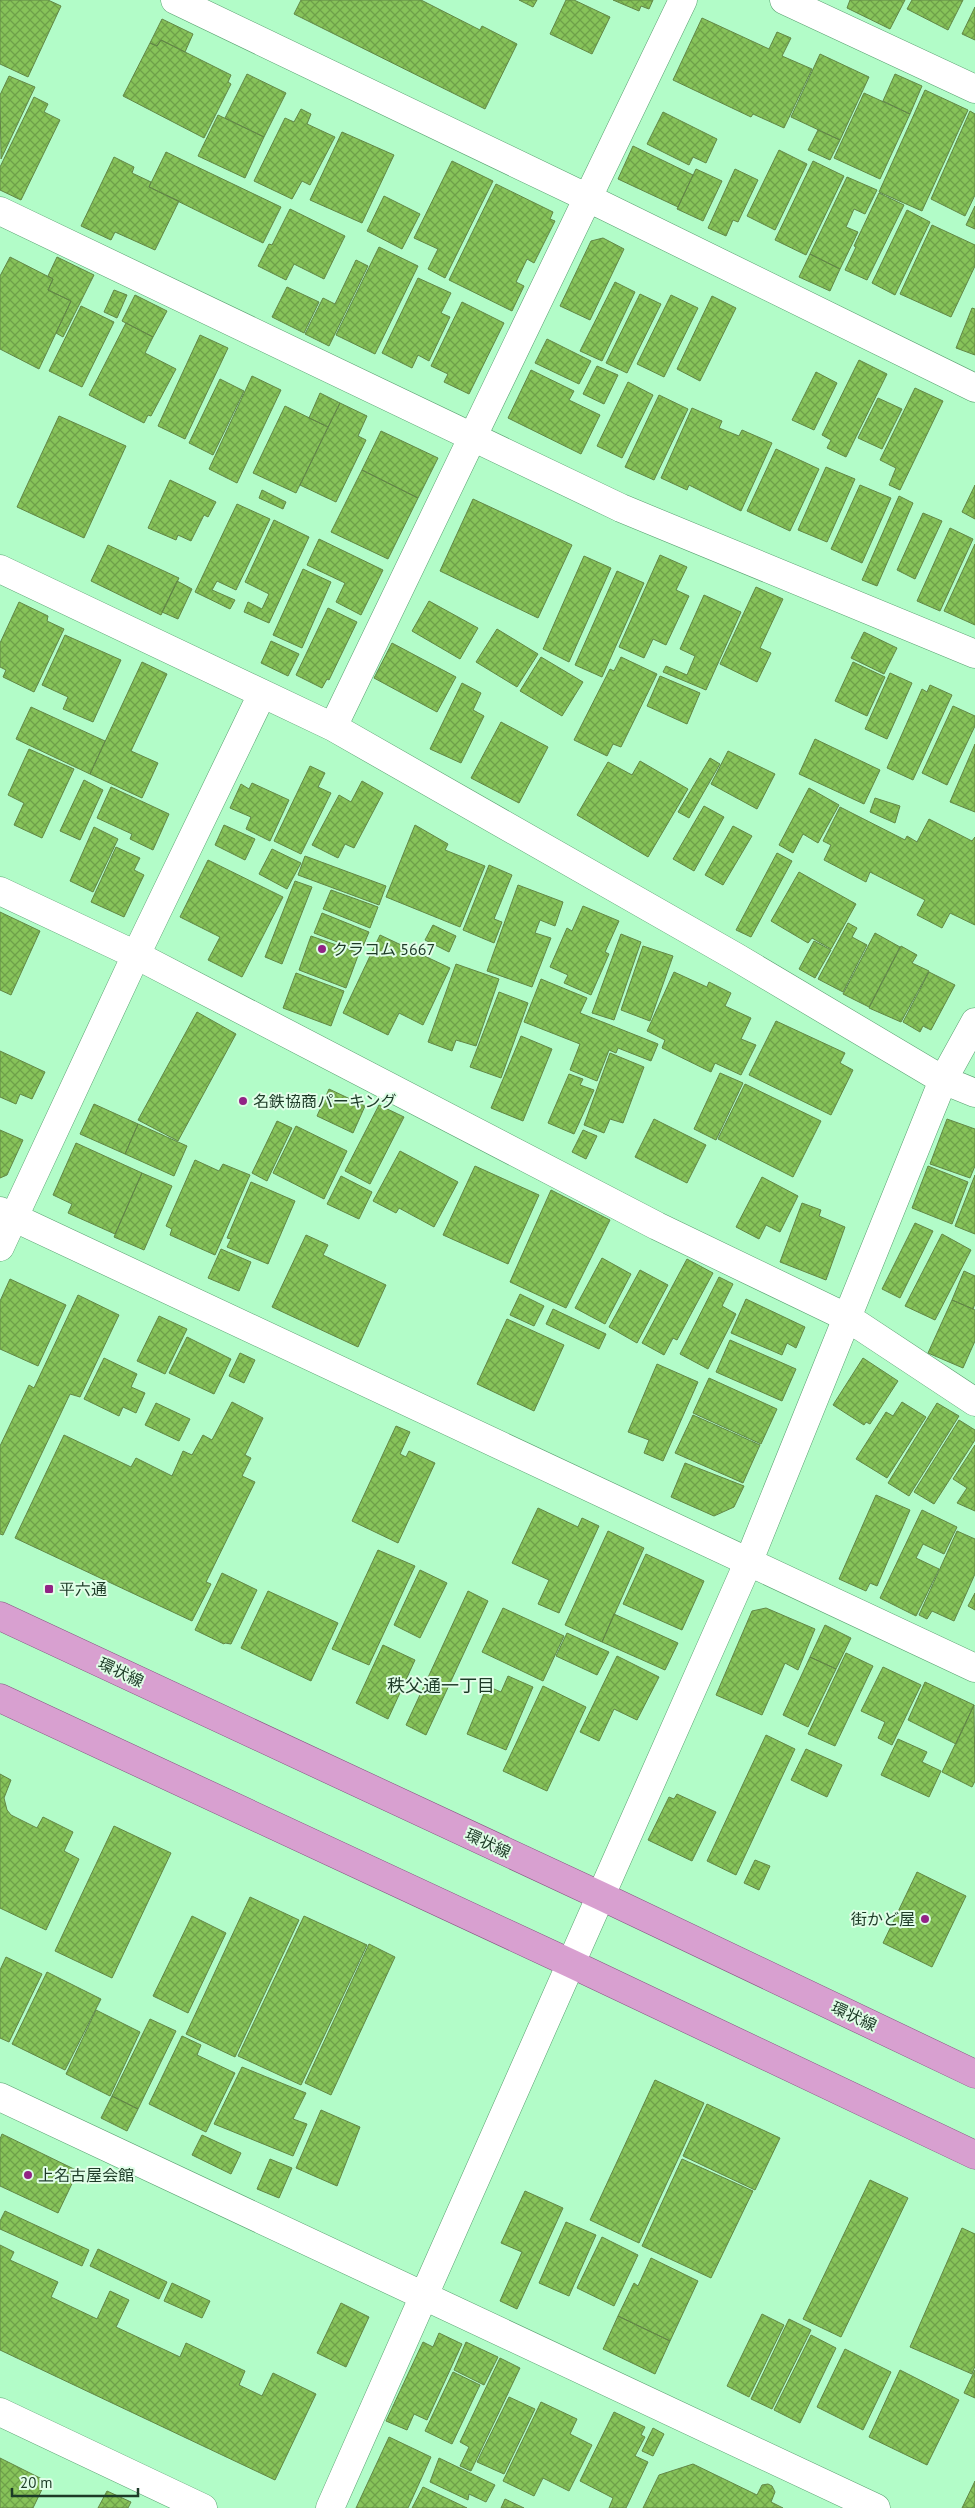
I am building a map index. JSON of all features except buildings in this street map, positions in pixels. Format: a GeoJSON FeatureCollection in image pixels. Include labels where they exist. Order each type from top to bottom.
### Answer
{"type":"FeatureCollection","features":[{"type":"Feature","properties":{"kind":"main road","name":"環状線"},"geometry":{"type":"LineString","coordinates":[[0,1616],[601,1896],[975,2074]]}},
{"type":"Feature","properties":{"kind":"main road"},"geometry":{"type":"LineString","coordinates":[[0,1698],[572,1964],[975,2156]]}},
{"type":"Feature","properties":{"kind":"street"},"geometry":{"type":"LineString","coordinates":[[175,0],[586,197],[975,388]]}},
{"type":"Feature","properties":{"kind":"street"},"geometry":{"type":"LineString","coordinates":[[332,727],[473,438],[586,197],[683,0]]}},
{"type":"Feature","properties":{"kind":"street"},"geometry":{"type":"LineString","coordinates":[[784,0],[975,89]]}},
{"type":"Feature","properties":{"kind":"street"},"geometry":{"type":"LineString","coordinates":[[0,211],[621,508],[975,654]]}},
{"type":"Feature","properties":{"kind":"street"},"geometry":{"type":"LineString","coordinates":[[0,569],[332,727],[727,952],[943,1080],[975,1093]]}},
{"type":"Feature","properties":{"kind":"street"},"geometry":{"type":"LineString","coordinates":[[0,1247],[7,1214],[136,955],[262,694]]}},
{"type":"Feature","properties":{"kind":"street"},"geometry":{"type":"LineString","coordinates":[[0,891],[136,955],[657,1226],[848,1318],[975,1402]]}},
{"type":"Feature","properties":{"kind":"street"},"geometry":{"type":"LineString","coordinates":[[330,2508],[748,1563],[943,1080],[975,1022]]}},
{"type":"Feature","properties":{"kind":"street"},"geometry":{"type":"LineString","coordinates":[[7,1214],[975,1668]]}},
{"type":"Feature","properties":{"kind":"street"},"geometry":{"type":"LineString","coordinates":[[0,2096],[876,2508]]}},
{"type":"Feature","properties":{"kind":"street"},"geometry":{"type":"LineString","coordinates":[[0,2412],[203,2508]]}},
{"type":"Feature","properties":{"kind":"place","name":"クラコム 5667"},"geometry":{"type":"Point","coordinates":[322,949]}},
{"type":"Feature","properties":{"kind":"place","name":"名鉄協商パーキング"},"geometry":{"type":"Point","coordinates":[243,1101]}},
{"type":"Feature","properties":{"kind":"place","name":"平六通"},"geometry":{"type":"Point","coordinates":[49,1589]}},
{"type":"Feature","properties":{"kind":"place","name":"街かど屋"},"geometry":{"type":"Point","coordinates":[925,1919]}},
{"type":"Feature","properties":{"kind":"place","name":"上名古屋会館"},"geometry":{"type":"Point","coordinates":[28,2175]}},
{"type":"Feature","properties":{"kind":"district","name":"秩父通一丁目"},"geometry":{"type":"Point","coordinates":[441,1685]}}]}
